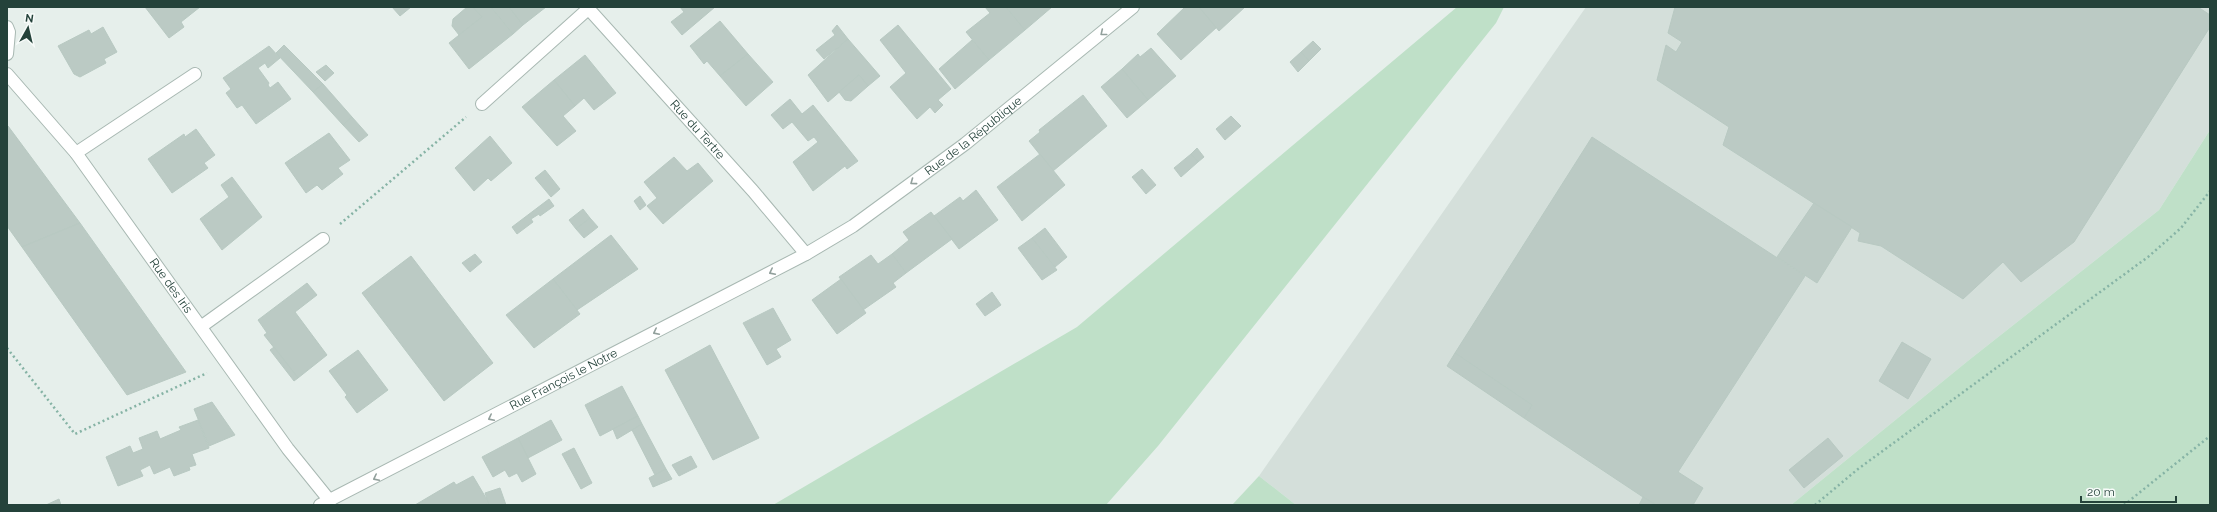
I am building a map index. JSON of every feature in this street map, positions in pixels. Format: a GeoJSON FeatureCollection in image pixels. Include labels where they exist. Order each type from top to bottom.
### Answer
{"type":"FeatureCollection","features":[{"type":"Feature","properties":{"kind":"street","name":"Rue de la République"},"geometry":{"type":"LineString","coordinates":[[806,254],[853,226],[965,144],[1133,7]]}},
{"type":"Feature","properties":{"kind":"street","name":"Rue du Tertre"},"geometry":{"type":"LineString","coordinates":[[587,8],[753,191],[806,254]]}},
{"type":"Feature","properties":{"kind":"street"},"geometry":{"type":"LineString","coordinates":[[482,104],[587,8]]}},
{"type":"Feature","properties":{"kind":"street"},"geometry":{"type":"LineString","coordinates":[[7,27],[9,32],[7,54]]}},
{"type":"Feature","properties":{"kind":"street","name":"Rue des Iris"},"geometry":{"type":"LineString","coordinates":[[7,74],[76,153],[202,326],[325,503]]}},
{"type":"Feature","properties":{"kind":"street"},"geometry":{"type":"LineString","coordinates":[[76,153],[195,74]]}},
{"type":"Feature","properties":{"kind":"street"},"geometry":{"type":"LineString","coordinates":[[202,326],[323,239]]}},
{"type":"Feature","properties":{"kind":"street","name":"Rue François le Notre"},"geometry":{"type":"LineString","coordinates":[[325,503],[806,254]]}},
{"type":"Feature","properties":{"kind":"path"},"geometry":{"type":"LineString","coordinates":[[323,239],[482,104]]}},
{"type":"Feature","properties":{"kind":"path"},"geometry":{"type":"LineString","coordinates":[[1815,505],[1864,464],[2148,257],[2182,228],[2210,191]]}},
{"type":"Feature","properties":{"kind":"path"},"geometry":{"type":"LineString","coordinates":[[7,348],[75,434],[227,363]]}},
{"type":"Feature","properties":{"kind":"path"},"geometry":{"type":"LineString","coordinates":[[2124,505],[2210,436]]}},
{"type":"Feature","properties":{"kind":"shaded area"},"geometry":{"type":"Polygon","coordinates":[[[1586,7],[2210,7],[2210,130],[2159,210],[1969,360],[1791,505],[1296,505],[1259,476],[1586,7]]]}},
{"type":"Feature","properties":{"kind":"green space"},"geometry":{"type":"Polygon","coordinates":[[[1457,7],[1504,7],[1496,23],[1158,446],[1106,505],[773,505],[1077,327],[1457,7]]]}},
{"type":"Feature","properties":{"kind":"green space"},"geometry":{"type":"Polygon","coordinates":[[[2210,130],[2210,505],[1791,505],[1969,360],[2159,210],[2210,130]]]}},
{"type":"Feature","properties":{"kind":"green space"},"geometry":{"type":"Polygon","coordinates":[[[1259,476],[1296,505],[1232,505],[1259,476]]]}},
{"type":"Feature","properties":{"kind":"building"},"geometry":{"type":"Polygon","coordinates":[[[145,7],[200,7],[181,22],[184,27],[169,38],[145,7]]]}},
{"type":"Feature","properties":{"kind":"building"},"geometry":{"type":"Polygon","coordinates":[[[392,7],[411,7],[400,16],[392,7]]]}},
{"type":"Feature","properties":{"kind":"building"},"geometry":{"type":"Polygon","coordinates":[[[467,7],[473,7],[482,17],[459,35],[452,26],[453,19],[467,7]]]}},
{"type":"Feature","properties":{"kind":"building"},"geometry":{"type":"Polygon","coordinates":[[[473,7],[491,7],[513,34],[469,69],[449,43],[482,17],[473,7]]]}},
{"type":"Feature","properties":{"kind":"building"},"geometry":{"type":"Polygon","coordinates":[[[509,7],[523,25],[513,34],[492,8],[509,7]]]}},
{"type":"Feature","properties":{"kind":"building"},"geometry":{"type":"Polygon","coordinates":[[[509,7],[546,7],[523,25],[509,7]]]}},
{"type":"Feature","properties":{"kind":"building"},"geometry":{"type":"Polygon","coordinates":[[[680,7],[715,7],[682,35],[671,22],[684,12],[680,7]]]}},
{"type":"Feature","properties":{"kind":"building"},"geometry":{"type":"Polygon","coordinates":[[[985,7],[1006,7],[1025,30],[989,60],[966,32],[990,13],[985,7]]]}},
{"type":"Feature","properties":{"kind":"building"},"geometry":{"type":"Polygon","coordinates":[[[1006,7],[1052,7],[1025,30],[1006,7]]]}},
{"type":"Feature","properties":{"kind":"building"},"geometry":{"type":"Polygon","coordinates":[[[1185,7],[1199,7],[1217,27],[1181,60],[1157,34],[1185,7]]]}},
{"type":"Feature","properties":{"kind":"building"},"geometry":{"type":"Polygon","coordinates":[[[1199,7],[1245,7],[1219,31],[1199,7]]]}},
{"type":"Feature","properties":{"kind":"building"},"geometry":{"type":"Polygon","coordinates":[[[1675,7],[2198,7],[2210,15],[2210,27],[2074,242],[2021,282],[2003,262],[1963,299],[1881,246],[1858,241],[1860,233],[1723,145],[1729,127],[1657,80],[1666,45],[1676,52],[1682,42],[1668,33],[1675,7]]]}},
{"type":"Feature","properties":{"kind":"building"},"geometry":{"type":"Polygon","coordinates":[[[720,21],[748,54],[720,76],[707,61],[704,64],[690,46],[720,21]]]}},
{"type":"Feature","properties":{"kind":"building"},"geometry":{"type":"Polygon","coordinates":[[[837,25],[848,39],[824,59],[816,50],[835,35],[832,31],[837,25]]]}},
{"type":"Feature","properties":{"kind":"building"},"geometry":{"type":"Polygon","coordinates":[[[898,25],[951,89],[938,100],[943,105],[935,113],[930,107],[917,119],[890,87],[906,73],[880,40],[898,25]]]}},
{"type":"Feature","properties":{"kind":"building"},"geometry":{"type":"Polygon","coordinates":[[[103,27],[117,52],[104,59],[106,63],[80,77],[74,74],[58,46],[89,30],[91,34],[103,27]]]}},
{"type":"Feature","properties":{"kind":"building"},"geometry":{"type":"Polygon","coordinates":[[[848,39],[880,76],[868,86],[859,75],[828,102],[808,75],[848,39]]]}},
{"type":"Feature","properties":{"kind":"building"},"geometry":{"type":"Polygon","coordinates":[[[972,40],[989,60],[955,89],[939,69],[972,40]]]}},
{"type":"Feature","properties":{"kind":"building"},"geometry":{"type":"Polygon","coordinates":[[[1313,41],[1321,49],[1309,61],[1301,52],[1313,41]]]}},
{"type":"Feature","properties":{"kind":"building"},"geometry":{"type":"Polygon","coordinates":[[[284,45],[323,84],[313,92],[276,53],[284,45]]]}},
{"type":"Feature","properties":{"kind":"building"},"geometry":{"type":"Polygon","coordinates":[[[269,46],[280,58],[268,68],[265,63],[258,68],[269,83],[268,85],[270,88],[278,82],[291,99],[256,124],[242,105],[237,108],[226,93],[231,89],[223,78],[269,46]]]}},
{"type":"Feature","properties":{"kind":"building"},"geometry":{"type":"Polygon","coordinates":[[[1151,48],[1176,76],[1148,100],[1122,69],[1138,54],[1140,57],[1151,48]]]}},
{"type":"Feature","properties":{"kind":"building"},"geometry":{"type":"Polygon","coordinates":[[[1301,52],[1309,61],[1298,72],[1290,62],[1301,52]]]}},
{"type":"Feature","properties":{"kind":"building"},"geometry":{"type":"Polygon","coordinates":[[[748,54],[773,82],[746,106],[720,76],[748,54]]]}},
{"type":"Feature","properties":{"kind":"building"},"geometry":{"type":"Polygon","coordinates":[[[585,55],[616,93],[594,110],[584,98],[575,106],[554,80],[585,55]]]}},
{"type":"Feature","properties":{"kind":"building"},"geometry":{"type":"Polygon","coordinates":[[[326,65],[334,73],[325,81],[316,72],[326,65]]]}},
{"type":"Feature","properties":{"kind":"building"},"geometry":{"type":"Polygon","coordinates":[[[1122,69],[1148,100],[1127,118],[1101,87],[1122,69]]]}},
{"type":"Feature","properties":{"kind":"building"},"geometry":{"type":"Polygon","coordinates":[[[859,75],[868,86],[851,101],[845,100],[839,92],[859,75]]]}},
{"type":"Feature","properties":{"kind":"building"},"geometry":{"type":"Polygon","coordinates":[[[554,80],[575,106],[563,116],[576,131],[557,146],[522,107],[554,80]]]}},
{"type":"Feature","properties":{"kind":"building"},"geometry":{"type":"Polygon","coordinates":[[[323,84],[352,117],[343,125],[313,92],[323,84]]]}},
{"type":"Feature","properties":{"kind":"building"},"geometry":{"type":"Polygon","coordinates":[[[1083,95],[1107,126],[1053,171],[1029,141],[1040,132],[1039,130],[1083,95]]]}},
{"type":"Feature","properties":{"kind":"building"},"geometry":{"type":"Polygon","coordinates":[[[790,99],[802,114],[813,105],[858,161],[847,169],[845,166],[813,191],[793,162],[818,142],[814,137],[808,141],[792,122],[783,129],[771,115],[790,99]]]}},
{"type":"Feature","properties":{"kind":"building"},"geometry":{"type":"Polygon","coordinates":[[[1231,116],[1241,126],[1225,140],[1216,129],[1231,116]]]}},
{"type":"Feature","properties":{"kind":"building"},"geometry":{"type":"Polygon","coordinates":[[[352,117],[368,135],[359,142],[343,125],[352,117]]]}},
{"type":"Feature","properties":{"kind":"building"},"geometry":{"type":"Polygon","coordinates":[[[8,126],[80,223],[22,247],[7,226],[8,126]]]}},
{"type":"Feature","properties":{"kind":"building"},"geometry":{"type":"Polygon","coordinates":[[[196,129],[215,155],[204,163],[208,168],[172,193],[148,159],[184,134],[185,137],[196,129]]]}},
{"type":"Feature","properties":{"kind":"building"},"geometry":{"type":"Polygon","coordinates":[[[329,133],[350,160],[338,168],[343,174],[322,190],[317,185],[306,193],[285,163],[329,133]]]}},
{"type":"Feature","properties":{"kind":"building"},"geometry":{"type":"Polygon","coordinates":[[[490,136],[512,163],[491,181],[488,178],[474,191],[455,168],[490,136]]]}},
{"type":"Feature","properties":{"kind":"building"},"geometry":{"type":"Polygon","coordinates":[[[1592,137],[1805,276],[1678,472],[1703,488],[1693,505],[1656,505],[1643,497],[1524,418],[1532,405],[1455,353],[1592,137]]]}},
{"type":"Feature","properties":{"kind":"building"},"geometry":{"type":"Polygon","coordinates":[[[1197,148],[1204,157],[1198,162],[1191,154],[1197,148]]]}},
{"type":"Feature","properties":{"kind":"building"},"geometry":{"type":"Polygon","coordinates":[[[1040,154],[1065,185],[1022,221],[997,187],[1040,154]]]}},
{"type":"Feature","properties":{"kind":"building"},"geometry":{"type":"Polygon","coordinates":[[[1191,154],[1198,162],[1181,177],[1174,168],[1191,154]]]}},
{"type":"Feature","properties":{"kind":"building"},"geometry":{"type":"Polygon","coordinates":[[[674,157],[687,171],[698,163],[713,181],[663,224],[647,206],[657,198],[644,182],[674,157]]]}},
{"type":"Feature","properties":{"kind":"building"},"geometry":{"type":"Polygon","coordinates":[[[1142,169],[1156,185],[1146,194],[1132,177],[1142,169]]]}},
{"type":"Feature","properties":{"kind":"building"},"geometry":{"type":"Polygon","coordinates":[[[545,170],[560,189],[551,197],[535,178],[545,170]]]}},
{"type":"Feature","properties":{"kind":"building"},"geometry":{"type":"Polygon","coordinates":[[[232,177],[262,217],[222,250],[200,219],[229,197],[221,185],[232,177]]]}},
{"type":"Feature","properties":{"kind":"building"},"geometry":{"type":"Polygon","coordinates":[[[976,190],[998,220],[959,249],[934,216],[960,197],[963,201],[976,190]]]}},
{"type":"Feature","properties":{"kind":"building"},"geometry":{"type":"Polygon","coordinates":[[[640,196],[646,205],[640,210],[634,201],[640,196]]]}},
{"type":"Feature","properties":{"kind":"building"},"geometry":{"type":"Polygon","coordinates":[[[549,199],[554,206],[540,216],[539,214],[531,219],[533,222],[517,234],[512,227],[549,199]]]}},
{"type":"Feature","properties":{"kind":"building"},"geometry":{"type":"Polygon","coordinates":[[[1814,203],[1852,227],[1817,283],[1777,257],[1814,203]]]}},
{"type":"Feature","properties":{"kind":"building"},"geometry":{"type":"Polygon","coordinates":[[[583,209],[590,218],[576,229],[569,220],[583,209]]]}},
{"type":"Feature","properties":{"kind":"building"},"geometry":{"type":"Polygon","coordinates":[[[931,212],[952,239],[906,273],[892,254],[909,240],[903,232],[931,212]]]}},
{"type":"Feature","properties":{"kind":"building"},"geometry":{"type":"Polygon","coordinates":[[[590,218],[598,227],[584,238],[576,229],[590,218]]]}},
{"type":"Feature","properties":{"kind":"building"},"geometry":{"type":"Polygon","coordinates":[[[80,223],[186,372],[127,395],[22,247],[80,223]]]}},
{"type":"Feature","properties":{"kind":"building"},"geometry":{"type":"Polygon","coordinates":[[[1045,228],[1067,257],[1055,267],[1032,238],[1045,228]]]}},
{"type":"Feature","properties":{"kind":"building"},"geometry":{"type":"Polygon","coordinates":[[[611,235],[638,269],[577,310],[553,279],[611,235]]]}},
{"type":"Feature","properties":{"kind":"building"},"geometry":{"type":"Polygon","coordinates":[[[1032,238],[1057,270],[1042,280],[1018,248],[1032,238]]]}},
{"type":"Feature","properties":{"kind":"building"},"geometry":{"type":"Polygon","coordinates":[[[475,254],[482,262],[470,272],[462,263],[475,254]]]}},
{"type":"Feature","properties":{"kind":"building"},"geometry":{"type":"Polygon","coordinates":[[[892,254],[906,273],[893,283],[896,287],[863,310],[839,277],[871,255],[878,264],[892,254]]]}},
{"type":"Feature","properties":{"kind":"building"},"geometry":{"type":"Polygon","coordinates":[[[411,256],[493,363],[444,401],[362,293],[411,256]]]}},
{"type":"Feature","properties":{"kind":"building"},"geometry":{"type":"Polygon","coordinates":[[[553,279],[580,314],[534,348],[506,315],[553,279]]]}},
{"type":"Feature","properties":{"kind":"building"},"geometry":{"type":"Polygon","coordinates":[[[841,279],[866,313],[837,334],[812,300],[841,279]]]}},
{"type":"Feature","properties":{"kind":"building"},"geometry":{"type":"Polygon","coordinates":[[[307,283],[317,295],[295,312],[327,355],[298,378],[264,335],[267,333],[258,320],[307,283]]]}},
{"type":"Feature","properties":{"kind":"building"},"geometry":{"type":"Polygon","coordinates":[[[992,292],[1001,305],[985,316],[976,304],[992,292]]]}},
{"type":"Feature","properties":{"kind":"building"},"geometry":{"type":"Polygon","coordinates":[[[773,308],[791,340],[776,349],[781,357],[767,365],[743,323],[773,308]]]}},
{"type":"Feature","properties":{"kind":"building"},"geometry":{"type":"Polygon","coordinates":[[[1902,342],[1931,359],[1908,399],[1879,381],[1902,342]]]}},
{"type":"Feature","properties":{"kind":"building"},"geometry":{"type":"Polygon","coordinates":[[[710,345],[759,438],[713,460],[665,370],[710,345]]]}},
{"type":"Feature","properties":{"kind":"building"},"geometry":{"type":"Polygon","coordinates":[[[274,347],[298,378],[294,381],[270,350],[274,347]]]}},
{"type":"Feature","properties":{"kind":"building"},"geometry":{"type":"Polygon","coordinates":[[[358,350],[388,390],[357,413],[345,397],[347,395],[329,371],[358,350]]]}},
{"type":"Feature","properties":{"kind":"building"},"geometry":{"type":"Polygon","coordinates":[[[1455,353],[1532,405],[1524,418],[1447,366],[1455,353]]]}},
{"type":"Feature","properties":{"kind":"building"},"geometry":{"type":"Polygon","coordinates":[[[622,386],[638,416],[600,436],[585,405],[622,386]]]}},
{"type":"Feature","properties":{"kind":"building"},"geometry":{"type":"Polygon","coordinates":[[[212,402],[235,435],[209,446],[194,409],[212,402]]]}},
{"type":"Feature","properties":{"kind":"building"},"geometry":{"type":"Polygon","coordinates":[[[638,416],[642,424],[617,439],[613,429],[638,416]]]}},
{"type":"Feature","properties":{"kind":"building"},"geometry":{"type":"Polygon","coordinates":[[[198,420],[209,448],[192,454],[196,465],[189,467],[190,470],[174,476],[170,467],[154,474],[150,465],[140,470],[143,476],[118,486],[106,457],[130,446],[133,453],[143,449],[139,438],[157,431],[160,439],[181,430],[179,427],[198,420]]]}},
{"type":"Feature","properties":{"kind":"building"},"geometry":{"type":"Polygon","coordinates":[[[551,420],[562,440],[528,458],[518,438],[551,420]]]}},
{"type":"Feature","properties":{"kind":"building"},"geometry":{"type":"Polygon","coordinates":[[[642,424],[666,469],[655,475],[632,430],[642,424]]]}},
{"type":"Feature","properties":{"kind":"building"},"geometry":{"type":"Polygon","coordinates":[[[518,438],[536,474],[522,482],[517,473],[509,477],[505,470],[493,477],[482,457],[518,438]]]}},
{"type":"Feature","properties":{"kind":"building"},"geometry":{"type":"Polygon","coordinates":[[[1828,438],[1843,456],[1804,488],[1789,470],[1828,438]]]}},
{"type":"Feature","properties":{"kind":"building"},"geometry":{"type":"Polygon","coordinates":[[[574,448],[592,483],[581,489],[562,454],[574,448]]]}},
{"type":"Feature","properties":{"kind":"building"},"geometry":{"type":"Polygon","coordinates":[[[691,456],[697,467],[679,476],[672,465],[691,456]]]}},
{"type":"Feature","properties":{"kind":"building"},"geometry":{"type":"Polygon","coordinates":[[[666,469],[672,479],[653,487],[649,478],[666,469]]]}},
{"type":"Feature","properties":{"kind":"building"},"geometry":{"type":"Polygon","coordinates":[[[473,476],[489,503],[485,505],[415,505],[454,482],[456,485],[473,476]]]}},
{"type":"Feature","properties":{"kind":"building"},"geometry":{"type":"Polygon","coordinates":[[[500,488],[506,505],[489,505],[485,493],[500,488]]]}},
{"type":"Feature","properties":{"kind":"building"},"geometry":{"type":"Polygon","coordinates":[[[1643,497],[1656,505],[1639,505],[1643,497]]]}},
{"type":"Feature","properties":{"kind":"building"},"geometry":{"type":"Polygon","coordinates":[[[59,499],[61,505],[46,505],[59,499]]]}}]}
